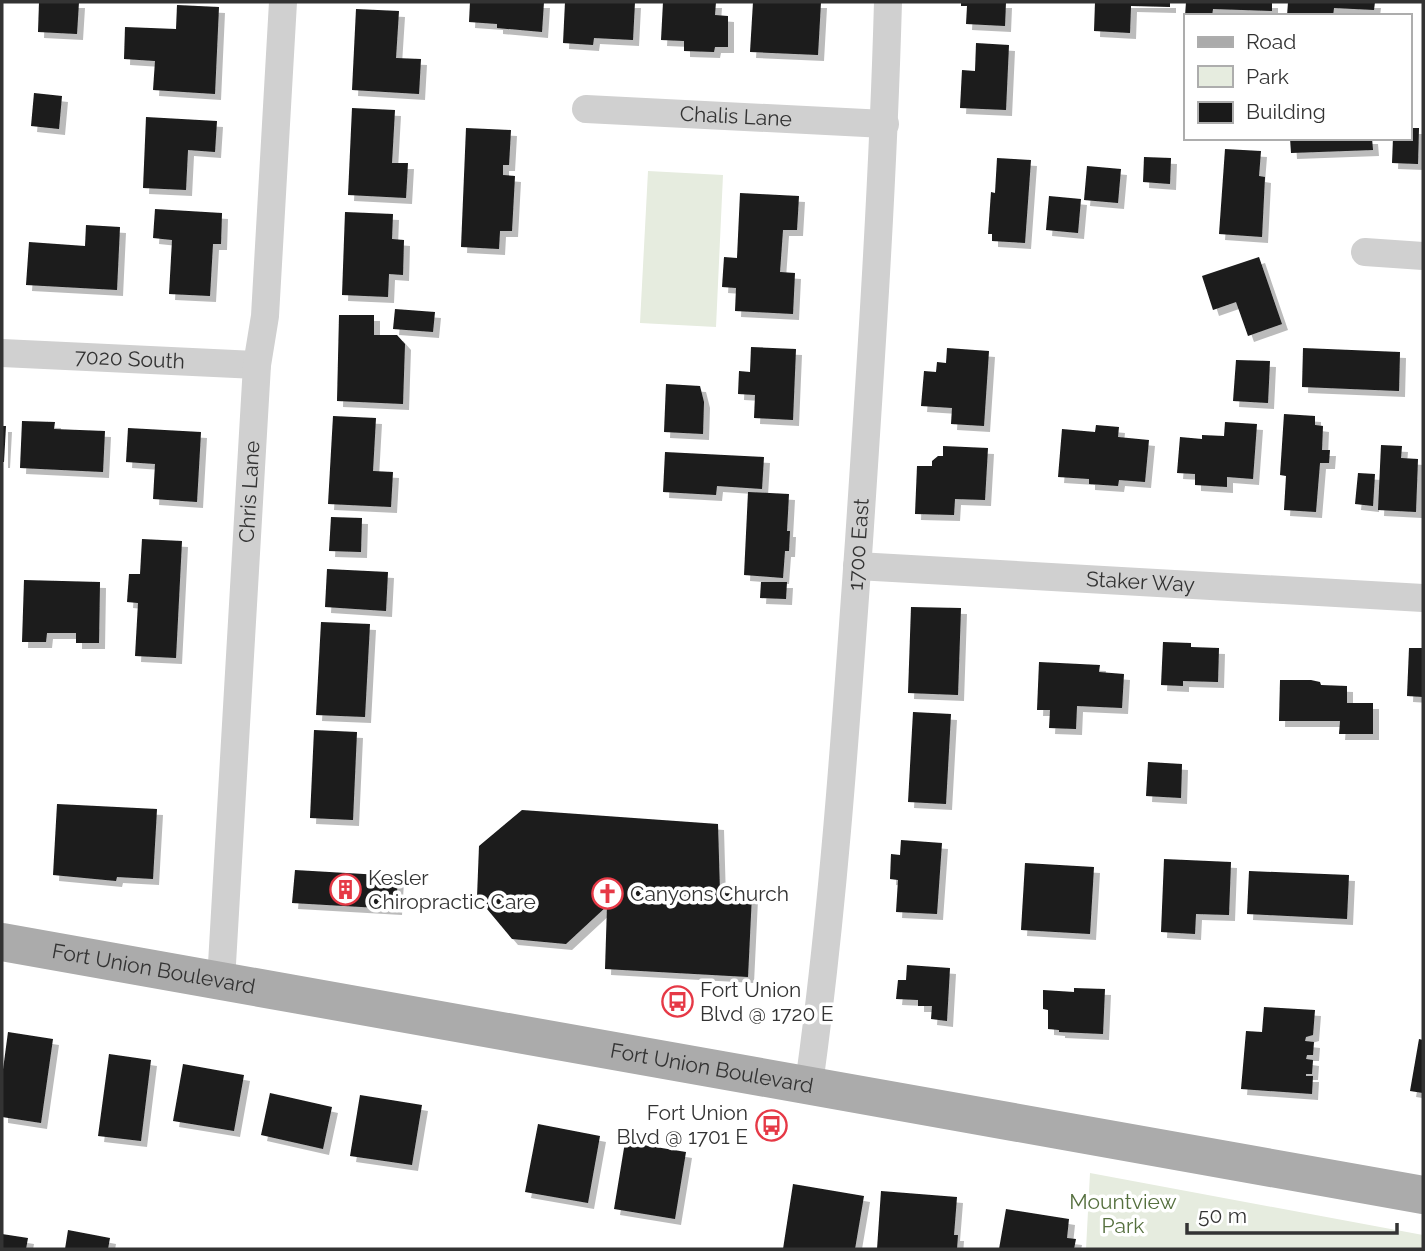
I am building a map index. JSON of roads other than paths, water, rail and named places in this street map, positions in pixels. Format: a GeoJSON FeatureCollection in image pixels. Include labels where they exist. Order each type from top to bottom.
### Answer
{"type":"FeatureCollection","features":[{"type":"Feature","properties":{"kind":"main road","name":"Fort Union Boulevard"},"geometry":{"type":"LineString","coordinates":[[2,942],[1423,1195]]}},
{"type":"Feature","properties":{"kind":"street","name":"Chris Lane"},"geometry":{"type":"LineString","coordinates":[[221,981],[257,365],[265,316],[283,2]]}},
{"type":"Feature","properties":{"kind":"street","name":"1700 East"},"geometry":{"type":"LineString","coordinates":[[808,1084],[828,938],[857,566],[885,124],[888,2]]}},
{"type":"Feature","properties":{"kind":"street","name":"Chalis Lane"},"geometry":{"type":"LineString","coordinates":[[586,109],[885,124]]}},
{"type":"Feature","properties":{"kind":"street"},"geometry":{"type":"LineString","coordinates":[[1365,252],[1423,256]]}},
{"type":"Feature","properties":{"kind":"street","name":"7020 South"},"geometry":{"type":"LineString","coordinates":[[2,353],[257,365]]}},
{"type":"Feature","properties":{"kind":"street","name":"Staker Way"},"geometry":{"type":"LineString","coordinates":[[857,566],[1423,598]]}},
{"type":"Feature","properties":{"kind":"place","name":"Kesler Chiropractic Care"},"geometry":{"type":"Point","coordinates":[345,890]}},
{"type":"Feature","properties":{"kind":"place","name":"Canyons Church"},"geometry":{"type":"Point","coordinates":[607,894]}},
{"type":"Feature","properties":{"kind":"place","name":"Fort Union Blvd @ 1720 E"},"geometry":{"type":"Point","coordinates":[677,1002]}},
{"type":"Feature","properties":{"kind":"place","name":"Fort Union Blvd @ 1701 E"},"geometry":{"type":"Point","coordinates":[771,1125]}},
{"type":"Feature","properties":{"kind":"park label","name":"Mountview Park"},"geometry":{"type":"Point","coordinates":[1123,1214]}}]}
